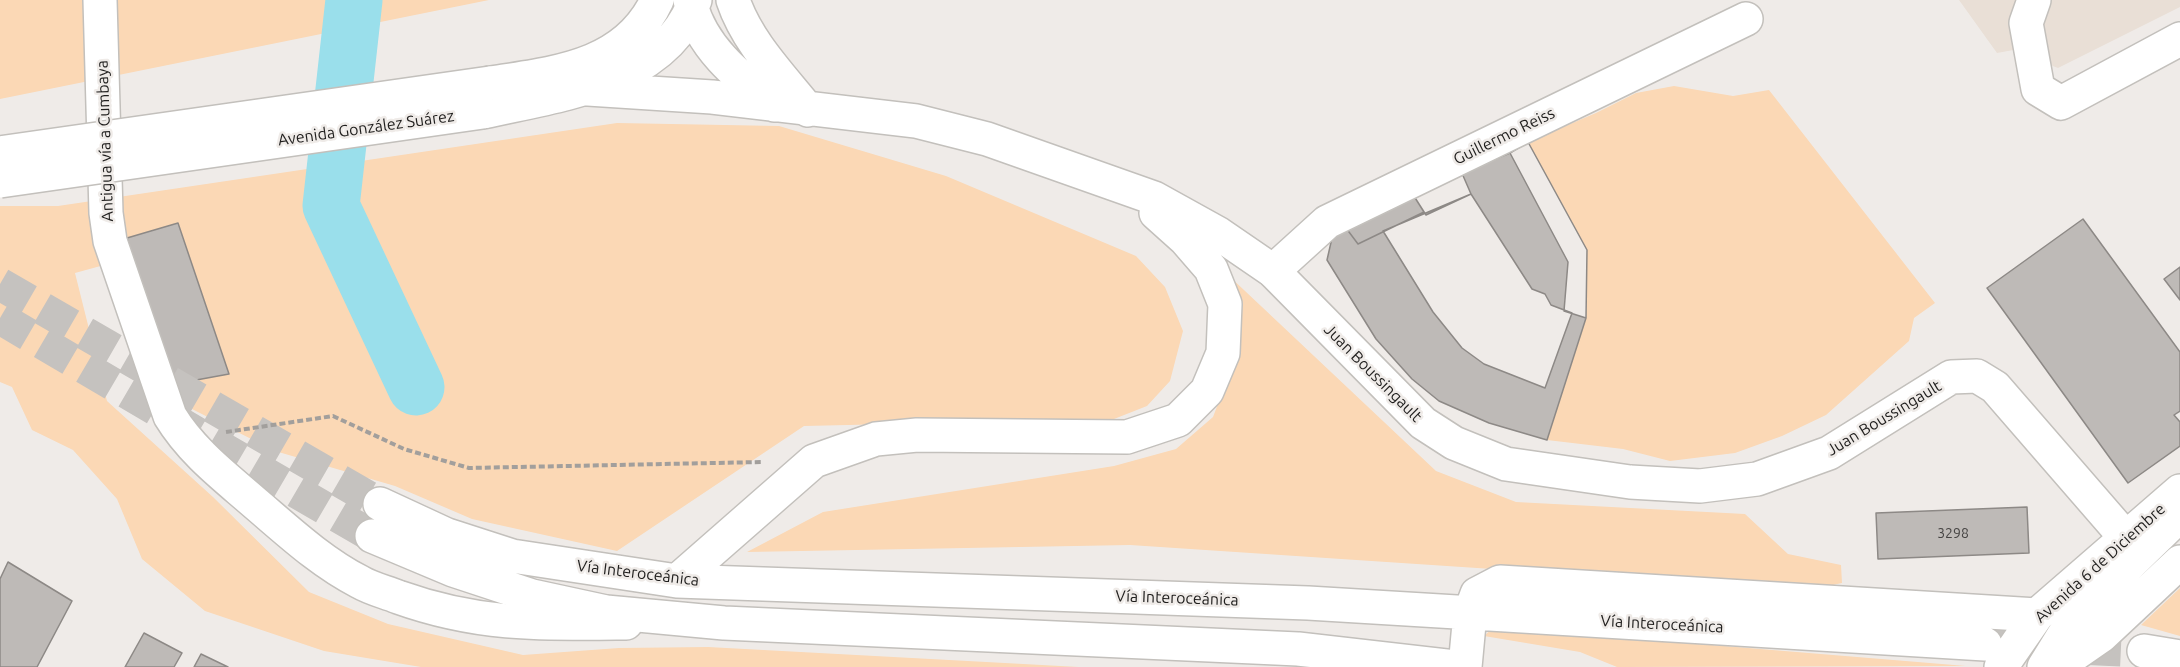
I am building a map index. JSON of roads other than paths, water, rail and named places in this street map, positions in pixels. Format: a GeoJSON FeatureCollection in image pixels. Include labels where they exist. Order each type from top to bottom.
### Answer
{"type":"FeatureCollection","features":[{"type":"Feature","properties":{"kind":"main road","name":"Antigua vía a Cumbaya"},"geometry":{"type":"LineString","coordinates":[[100,0],[106,213],[110,241],[177,428],[217,471],[314,553],[361,583],[419,604],[469,618],[518,624],[724,623]]}},
{"type":"Feature","properties":{"kind":"main road","name":"Avenida González Suárez"},"geometry":{"type":"LineString","coordinates":[[0,181],[487,97],[538,76],[610,54],[631,38],[649,18],[657,0]]}},
{"type":"Feature","properties":{"kind":"main road"},"geometry":{"type":"LineString","coordinates":[[733,0],[740,19],[761,51],[808,110]]}},
{"type":"Feature","properties":{"kind":"main road"},"geometry":{"type":"LineString","coordinates":[[2034,0],[2026,23],[2038,88],[2061,103],[2180,39]]}},
{"type":"Feature","properties":{"kind":"main road","name":"Avenida González Suárez"},"geometry":{"type":"LineString","coordinates":[[0,153],[487,97],[588,89],[653,58],[672,38],[692,3]]}},
{"type":"Feature","properties":{"kind":"main road"},"geometry":{"type":"LineString","coordinates":[[692,3],[710,44],[726,65],[774,105]]}},
{"type":"Feature","properties":{"kind":"main road","name":"Guillermo Reiss"},"geometry":{"type":"LineString","coordinates":[[1273,271],[1327,222],[1746,19]]}},
{"type":"Feature","properties":{"kind":"main road","name":"Juan Boussingault"},"geometry":{"type":"LineString","coordinates":[[588,89],[712,97],[916,121],[987,139],[1179,210],[1273,271],[1423,423],[1454,443],[1506,464],[1630,482],[1700,486],[1757,478],[1829,453],[1952,377],[1977,376],[1995,387],[2126,538]]}},
{"type":"Feature","properties":{"kind":"main road"},"geometry":{"type":"LineString","coordinates":[[640,615],[661,579],[814,461],[876,439],[917,435],[1127,437],[1178,420],[1207,391],[1223,353],[1225,304],[1211,269],[1185,238],[1130,190]]}},
{"type":"Feature","properties":{"kind":"main road","name":"Avenida 6 de Diciembre"},"geometry":{"type":"LineString","coordinates":[[1993,656],[2180,491]]}},
{"type":"Feature","properties":{"kind":"main road","name":"Vía Interoceánica"},"geometry":{"type":"LineString","coordinates":[[380,504],[447,535],[512,556],[661,579],[1366,606],[1993,656]]}},
{"type":"Feature","properties":{"kind":"main road"},"geometry":{"type":"LineString","coordinates":[[2044,667],[2075,617],[2180,515]]}},
{"type":"Feature","properties":{"kind":"main road"},"geometry":{"type":"LineString","coordinates":[[372,536],[453,570],[532,596],[606,612],[724,623],[1298,649],[1371,661],[1455,667]]}},
{"type":"Feature","properties":{"kind":"main road"},"geometry":{"type":"LineString","coordinates":[[2056,667],[2101,636],[2180,562]]}},
{"type":"Feature","properties":{"kind":"main road"},"geometry":{"type":"LineString","coordinates":[[1465,667],[1470,613],[1477,594],[1500,582],[2037,615]]}},
{"type":"Feature","properties":{"kind":"main road"},"geometry":{"type":"LineString","coordinates":[[1134,641],[1137,597]]}},
{"type":"Feature","properties":{"kind":"main road"},"geometry":{"type":"LineString","coordinates":[[1366,606],[1371,661]]}},
{"type":"Feature","properties":{"kind":"main road"},"geometry":{"type":"LineString","coordinates":[[2144,651],[2180,657]]}},
{"type":"Feature","properties":{"kind":"waterway"},"geometry":{"type":"LineString","coordinates":[[354,0],[331,206],[416,387]]}},
{"type":"Feature","properties":{"kind":"tunnel"},"geometry":{"type":"LineString","coordinates":[[0,284],[380,504]]}},
{"type":"Feature","properties":{"kind":"tunnel"},"geometry":{"type":"LineString","coordinates":[[0,318],[372,536]]}},
{"type":"Feature","properties":{"kind":"tunnel"},"geometry":{"type":"LineString","coordinates":[[1990,644],[2144,651]]}}]}
